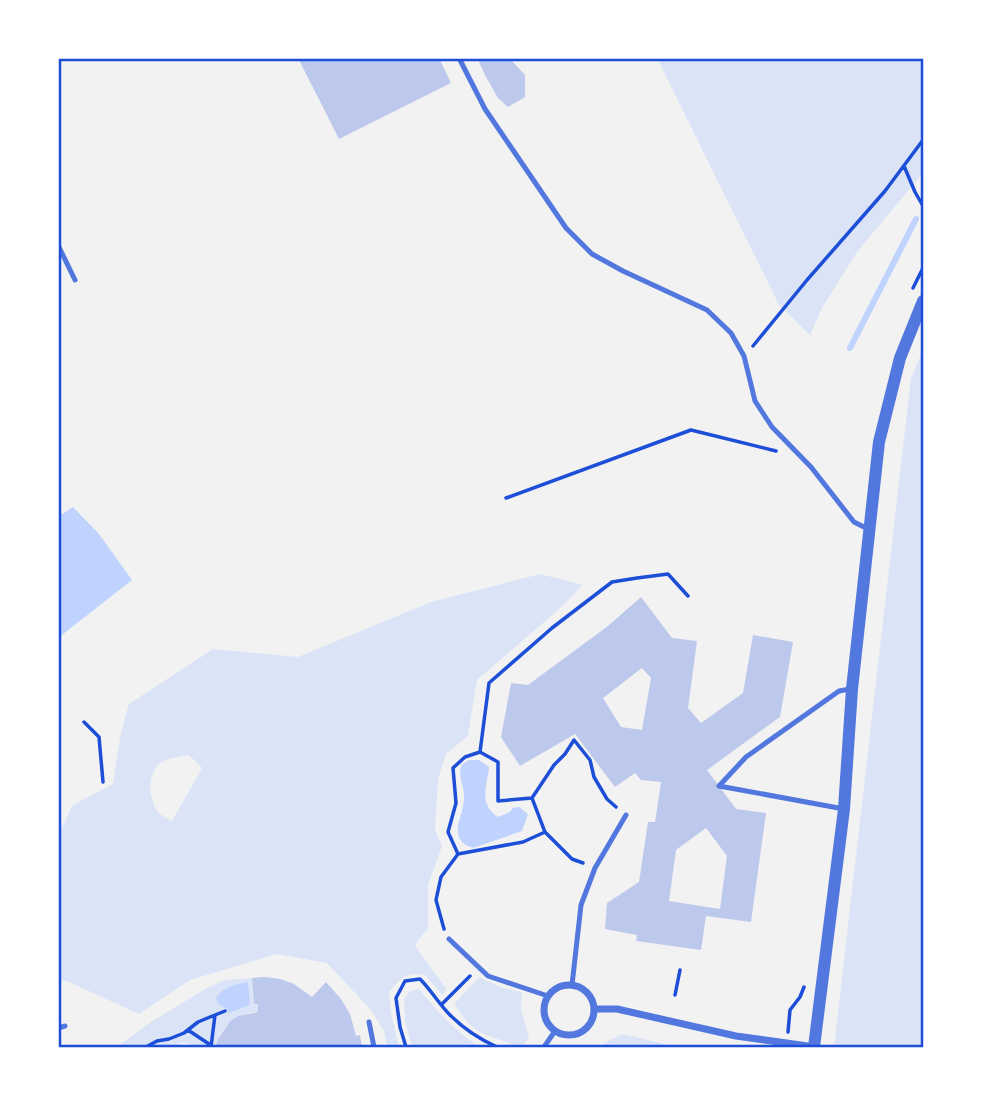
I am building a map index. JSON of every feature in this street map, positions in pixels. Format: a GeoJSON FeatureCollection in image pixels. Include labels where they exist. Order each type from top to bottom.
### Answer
{"type":"FeatureCollection","features":[{"type":"Feature","properties":{"kind":"street"},"geometry":{"type":"LineString","coordinates":[[595,1009],[617,1009],[736,1036],[814,1047],[844,809],[852,689],[879,442],[900,358],[923,301]]}},
{"type":"Feature","properties":{"kind":"street"},"geometry":{"type":"LineString","coordinates":[[572,985],[588,993],[595,1009],[586,1029],[577,1035],[565,1035],[549,1026],[544,1016],[544,1005],[554,990],[572,985]]}},
{"type":"Feature","properties":{"kind":"lane"},"geometry":{"type":"LineString","coordinates":[[459,58],[485,109],[566,228],[592,254],[707,310],[731,333],[744,356],[755,401],[772,427],[811,467],[854,522],[869,529]]}},
{"type":"Feature","properties":{"kind":"lane"},"geometry":{"type":"LineString","coordinates":[[58,245],[75,280]]}},
{"type":"Feature","properties":{"kind":"lane"},"geometry":{"type":"LineString","coordinates":[[844,809],[719,786],[747,757],[839,691],[852,689]]}},
{"type":"Feature","properties":{"kind":"lane"},"geometry":{"type":"LineString","coordinates":[[572,985],[581,905],[595,868],[626,815]]}},
{"type":"Feature","properties":{"kind":"lane"},"geometry":{"type":"LineString","coordinates":[[449,939],[488,976],[548,996]]}},
{"type":"Feature","properties":{"kind":"lane"},"geometry":{"type":"LineString","coordinates":[[369,1022],[374,1047]]}},
{"type":"Feature","properties":{"kind":"lane"},"geometry":{"type":"LineString","coordinates":[[544,1047],[555,1031]]}},
{"type":"Feature","properties":{"kind":"path"},"geometry":{"type":"LineString","coordinates":[[744,356],[886,191],[923,140]]}},
{"type":"Feature","properties":{"kind":"path"},"geometry":{"type":"LineString","coordinates":[[904,166],[923,206]]}},
{"type":"Feature","properties":{"kind":"path"},"geometry":{"type":"LineString","coordinates":[[506,498],[691,430],[799,455]]}},
{"type":"Feature","properties":{"kind":"path"},"geometry":{"type":"LineString","coordinates":[[480,752],[489,683],[578,607],[612,582],[668,574],[688,596]]}},
{"type":"Feature","properties":{"kind":"path"},"geometry":{"type":"LineString","coordinates":[[83,722],[99,737],[103,782]]}},
{"type":"Feature","properties":{"kind":"path"},"geometry":{"type":"LineString","coordinates":[[532,798],[575,740],[590,760],[594,777],[607,799],[626,815]]}},
{"type":"Feature","properties":{"kind":"path"},"geometry":{"type":"LineString","coordinates":[[458,854],[448,832],[456,803],[453,768],[465,757],[480,752],[498,761],[498,801],[532,798]]}},
{"type":"Feature","properties":{"kind":"path"},"geometry":{"type":"LineString","coordinates":[[532,798],[544,832],[572,859]]}},
{"type":"Feature","properties":{"kind":"path"},"geometry":{"type":"LineString","coordinates":[[449,939],[436,900],[442,877],[458,854],[523,842],[544,832]]}},
{"type":"Feature","properties":{"kind":"path"},"geometry":{"type":"LineString","coordinates":[[442,1004],[479,968]]}},
{"type":"Feature","properties":{"kind":"path"},"geometry":{"type":"LineString","coordinates":[[675,995],[680,970]]}},
{"type":"Feature","properties":{"kind":"path"},"geometry":{"type":"LineString","coordinates":[[406,1047],[396,998],[405,981],[421,979],[449,1014],[476,1037],[497,1047]]}},
{"type":"Feature","properties":{"kind":"path"},"geometry":{"type":"LineString","coordinates":[[146,1047],[169,1039],[225,1011]]}},
{"type":"Feature","properties":{"kind":"path"},"geometry":{"type":"LineString","coordinates":[[212,1047],[215,1014]]}},
{"type":"Feature","properties":{"kind":"path"},"geometry":{"type":"LineString","coordinates":[[188,1030],[212,1047]]}},
{"type":"Feature","properties":{"kind":"shaded area"},"geometry":{"type":"Polygon","coordinates":[[[657,58],[923,58],[923,173],[857,252],[822,308],[810,335],[779,305],[657,58]]]}},
{"type":"Feature","properties":{"kind":"shaded area"},"geometry":{"type":"Polygon","coordinates":[[[923,350],[923,1047],[834,1047],[911,378],[923,350]]]}},
{"type":"Feature","properties":{"kind":"shaded area"},"geometry":{"type":"Polygon","coordinates":[[[540,574],[583,585],[477,680],[468,736],[446,754],[438,779],[435,830],[442,846],[428,885],[428,929],[415,946],[446,988],[443,996],[425,975],[413,974],[400,980],[389,992],[399,1047],[387,1047],[384,1031],[371,1010],[327,963],[277,954],[190,980],[139,1014],[58,979],[58,835],[73,805],[113,784],[121,732],[129,704],[213,649],[298,657],[431,602],[540,574]],[[189,755],[169,759],[158,765],[152,776],[151,789],[159,813],[172,821],[202,768],[189,755]]]}},
{"type":"Feature","properties":{"kind":"shaded area"},"geometry":{"type":"Polygon","coordinates":[[[479,977],[503,988],[522,992],[521,1009],[529,1039],[520,1047],[481,1033],[467,1022],[454,1004],[479,977]]]}},
{"type":"Feature","properties":{"kind":"shaded area"},"geometry":{"type":"Polygon","coordinates":[[[252,978],[254,1004],[258,1004],[258,1012],[242,1015],[230,1022],[215,1047],[199,1047],[183,1042],[175,1047],[117,1047],[151,1022],[225,980],[252,978]],[[216,998],[219,1005],[229,1013],[250,1005],[216,998]]]}},
{"type":"Feature","properties":{"kind":"shaded area"},"geometry":{"type":"Polygon","coordinates":[[[419,989],[447,1021],[480,1047],[412,1047],[405,1021],[404,999],[410,991],[419,989]]]}},
{"type":"Feature","properties":{"kind":"shaded area"},"geometry":{"type":"Polygon","coordinates":[[[623,1034],[677,1047],[599,1047],[623,1034]]]}},
{"type":"Feature","properties":{"kind":"water"},"geometry":{"type":"Polygon","coordinates":[[[73,507],[99,534],[132,580],[58,638],[58,517],[73,507]]]}},
{"type":"Feature","properties":{"kind":"water"},"geometry":{"type":"Polygon","coordinates":[[[469,760],[479,760],[489,767],[485,795],[492,812],[498,817],[519,807],[528,814],[522,831],[473,848],[461,841],[458,830],[464,795],[460,770],[461,765],[469,760]]]}},
{"type":"Feature","properties":{"kind":"water"},"geometry":{"type":"Polygon","coordinates":[[[248,982],[250,1005],[229,1013],[219,1005],[216,998],[222,991],[248,982]]]}},
{"type":"Feature","properties":{"kind":"building"},"geometry":{"type":"Polygon","coordinates":[[[298,58],[439,58],[451,83],[339,139],[298,58]]]}},
{"type":"Feature","properties":{"kind":"building"},"geometry":{"type":"Polygon","coordinates":[[[477,58],[509,58],[525,75],[525,97],[508,107],[498,98],[477,58]]]}},
{"type":"Feature","properties":{"kind":"building"},"geometry":{"type":"Polygon","coordinates":[[[641,597],[672,638],[697,641],[688,708],[701,723],[743,693],[753,635],[793,642],[780,717],[707,770],[736,809],[766,813],[751,922],[706,916],[701,950],[636,941],[637,935],[605,929],[607,903],[639,882],[648,822],[655,822],[661,782],[641,780],[635,773],[615,787],[575,734],[520,766],[501,737],[511,683],[528,685],[608,626],[641,597]],[[642,668],[603,698],[621,727],[642,730],[651,678],[642,668]],[[706,828],[676,850],[669,901],[720,909],[727,856],[706,828]]]}},
{"type":"Feature","properties":{"kind":"building"},"geometry":{"type":"Polygon","coordinates":[[[265,977],[294,984],[312,997],[326,982],[350,1014],[356,1036],[360,1035],[362,1047],[215,1047],[230,1021],[238,1016],[258,1012],[258,1004],[254,1004],[252,978],[265,977]]]}},
{"type":"Feature","properties":{"kind":"waterway"},"geometry":{"type":"LineString","coordinates":[[850,348],[916,219]]}}]}
